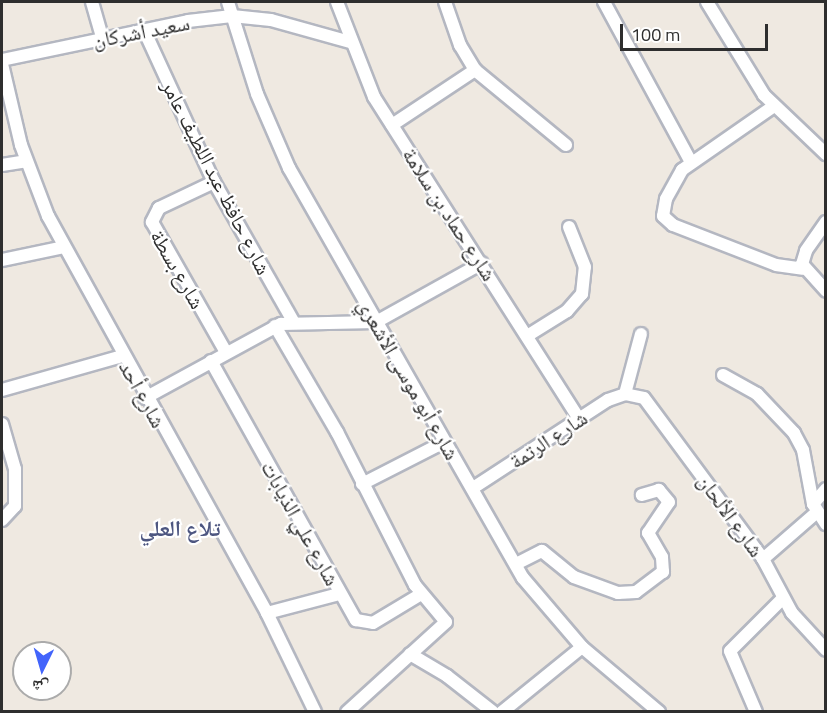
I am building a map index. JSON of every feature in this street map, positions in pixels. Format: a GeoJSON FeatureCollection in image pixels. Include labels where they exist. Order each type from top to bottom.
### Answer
{"type":"FeatureCollection","features":[{"type":"Feature","properties":{"kind":"street"},"geometry":{"type":"LineString","coordinates":[[93,2],[102,38]]}},
{"type":"Feature","properties":{"kind":"street","name":"شارع أبو موسى الأشعري"},"geometry":{"type":"LineString","coordinates":[[228,2],[257,94],[282,153],[444,442],[516,564],[536,596],[582,646],[659,711]]}},
{"type":"Feature","properties":{"kind":"street","name":"شارع حماد بن سلامة"},"geometry":{"type":"LineString","coordinates":[[337,2],[350,42],[375,97],[579,419]]}},
{"type":"Feature","properties":{"kind":"street"},"geometry":{"type":"LineString","coordinates":[[445,2],[460,45],[475,70],[566,145]]}},
{"type":"Feature","properties":{"kind":"street"},"geometry":{"type":"LineString","coordinates":[[604,2],[691,162]]}},
{"type":"Feature","properties":{"kind":"street"},"geometry":{"type":"LineString","coordinates":[[707,2],[774,106],[825,154]]}},
{"type":"Feature","properties":{"kind":"street","name":"سعيد أشركان"},"geometry":{"type":"LineString","coordinates":[[2,62],[102,38],[232,16],[272,20],[350,42]]}},
{"type":"Feature","properties":{"kind":"street","name":"شارع حافظ عبد اللطيف عامر"},"geometry":{"type":"LineString","coordinates":[[144,30],[214,182],[293,321]]}},
{"type":"Feature","properties":{"kind":"street","name":"شارع أحد"},"geometry":{"type":"LineString","coordinates":[[2,62],[26,160],[64,247],[145,398],[267,613],[315,711]]}},
{"type":"Feature","properties":{"kind":"street"},"geometry":{"type":"LineString","coordinates":[[392,125],[475,70]]}},
{"type":"Feature","properties":{"kind":"street"},"geometry":{"type":"LineString","coordinates":[[774,106],[691,162],[671,187],[663,212],[665,220],[776,265],[803,269],[825,291]]}},
{"type":"Feature","properties":{"kind":"street"},"geometry":{"type":"LineString","coordinates":[[2,165],[26,160]]}},
{"type":"Feature","properties":{"kind":"street","name":"شارع بسطة"},"geometry":{"type":"LineString","coordinates":[[214,182],[159,208],[152,222],[226,352]]}},
{"type":"Feature","properties":{"kind":"street"},"geometry":{"type":"LineString","coordinates":[[803,269],[806,250],[825,222]]}},
{"type":"Feature","properties":{"kind":"street"},"geometry":{"type":"LineString","coordinates":[[527,336],[567,311],[582,294],[585,267],[569,227]]}},
{"type":"Feature","properties":{"kind":"street"},"geometry":{"type":"LineString","coordinates":[[2,260],[64,247]]}},
{"type":"Feature","properties":{"kind":"street"},"geometry":{"type":"LineString","coordinates":[[145,398],[275,326],[293,321],[376,322],[482,263]]}},
{"type":"Feature","properties":{"kind":"street"},"geometry":{"type":"LineString","coordinates":[[275,326],[421,594],[444,619],[445,624],[347,711]]}},
{"type":"Feature","properties":{"kind":"street"},"geometry":{"type":"LineString","coordinates":[[625,394],[641,334]]}},
{"type":"Feature","properties":{"kind":"street"},"geometry":{"type":"LineString","coordinates":[[2,390],[122,356]]}},
{"type":"Feature","properties":{"kind":"street","name":"شارع علي الذيابات"},"geometry":{"type":"LineString","coordinates":[[211,361],[339,594],[356,620],[373,623],[421,594]]}},
{"type":"Feature","properties":{"kind":"street"},"geometry":{"type":"LineString","coordinates":[[723,375],[757,394],[794,433],[807,463],[815,508],[825,524]]}},
{"type":"Feature","properties":{"kind":"street","name":"شارع الرتمة"},"geometry":{"type":"LineString","coordinates":[[473,488],[579,419],[625,394]]}},
{"type":"Feature","properties":{"kind":"street","name":"شارع الألحان"},"geometry":{"type":"LineString","coordinates":[[625,394],[638,395],[652,405],[763,559],[782,598],[825,650]]}},
{"type":"Feature","properties":{"kind":"street"},"geometry":{"type":"LineString","coordinates":[[2,424],[15,469],[15,506],[2,520]]}},
{"type":"Feature","properties":{"kind":"street"},"geometry":{"type":"LineString","coordinates":[[362,484],[444,442]]}},
{"type":"Feature","properties":{"kind":"street"},"geometry":{"type":"LineString","coordinates":[[763,559],[815,508],[825,489]]}},
{"type":"Feature","properties":{"kind":"street"},"geometry":{"type":"LineString","coordinates":[[516,564],[542,551],[574,577],[618,593],[636,592],[663,572],[662,557],[648,533],[669,502],[659,490],[642,495]]}},
{"type":"Feature","properties":{"kind":"street"},"geometry":{"type":"LineString","coordinates":[[267,613],[339,594]]}},
{"type":"Feature","properties":{"kind":"street"},"geometry":{"type":"LineString","coordinates":[[756,711],[730,651],[782,598]]}},
{"type":"Feature","properties":{"kind":"street"},"geometry":{"type":"LineString","coordinates":[[502,711],[582,646]]}},
{"type":"Feature","properties":{"kind":"street"},"geometry":{"type":"LineString","coordinates":[[410,654],[456,682],[493,711]]}},
{"type":"Feature","properties":{"kind":"district","name":"تلاع العلي"},"geometry":{"type":"Point","coordinates":[180,529]}}]}
